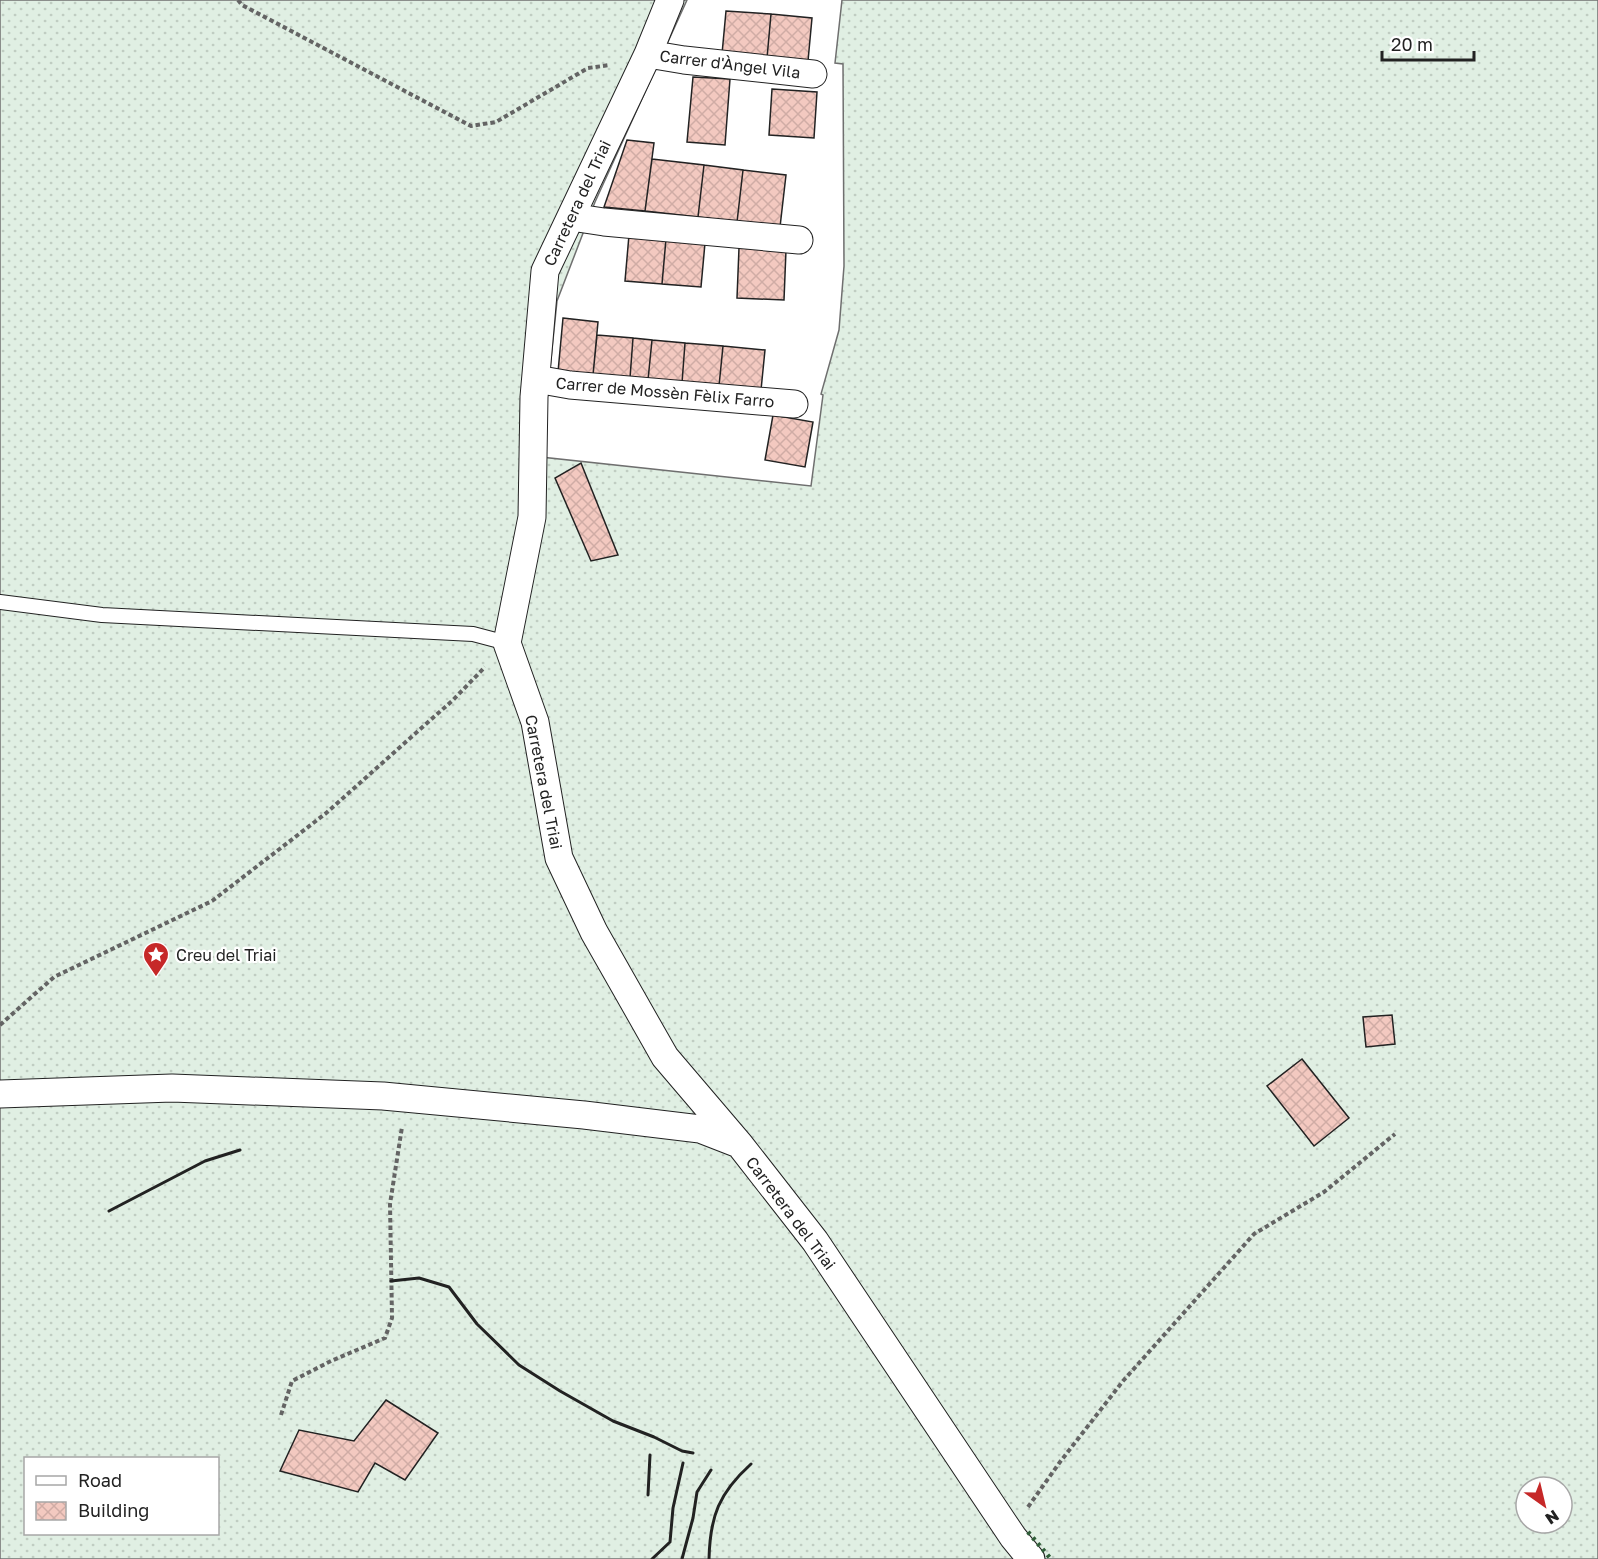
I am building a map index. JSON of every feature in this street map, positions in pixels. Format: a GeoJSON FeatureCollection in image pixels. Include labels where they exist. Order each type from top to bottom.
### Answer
{"type":"FeatureCollection","features":[{"type":"Feature","properties":{"kind":"street","name":"Carretera del Triai"},"geometry":{"type":"LineString","coordinates":[[670,0],[545,271],[536,379],[532,517],[507,643],[535,722],[559,858],[594,932],[665,1057],[740,1144],[815,1241],[1013,1537],[1031,1559]]}},
{"type":"Feature","properties":{"kind":"street","name":"Carrer d'Àngel Vila"},"geometry":{"type":"LineString","coordinates":[[642,65],[684,60],[813,74]]}},
{"type":"Feature","properties":{"kind":"street"},"geometry":{"type":"LineString","coordinates":[[571,217],[800,240]]}},
{"type":"Feature","properties":{"kind":"street","name":"Carrer de Mossèn Fèlix Farro"},"geometry":{"type":"LineString","coordinates":[[536,379],[570,385],[794,404]]}},
{"type":"Feature","properties":{"kind":"street"},"geometry":{"type":"LineString","coordinates":[[0,1094],[172,1088],[383,1096],[700,1128],[740,1144]]}},
{"type":"Feature","properties":{"kind":"lane"},"geometry":{"type":"LineString","coordinates":[[0,602],[102,615],[473,634],[507,643]]}},
{"type":"Feature","properties":{"kind":"path"},"geometry":{"type":"LineString","coordinates":[[238,0],[242,5],[471,126],[496,122],[588,68],[642,65]]}},
{"type":"Feature","properties":{"kind":"path"},"geometry":{"type":"LineString","coordinates":[[0,1026],[54,977],[213,901],[325,814],[453,700],[507,643]]}},
{"type":"Feature","properties":{"kind":"path"},"geometry":{"type":"LineString","coordinates":[[281,1415],[292,1381],[385,1338],[392,1317],[390,1204],[406,1099]]}},
{"type":"Feature","properties":{"kind":"path"},"geometry":{"type":"LineString","coordinates":[[1013,1537],[1023,1514],[1123,1381],[1254,1234],[1324,1192],[1395,1134]]}},
{"type":"Feature","properties":{"kind":"green space"},"geometry":{"type":"Polygon","coordinates":[[[0,0],[687,0],[595,202],[557,301],[541,457],[811,486],[823,395],[821,394],[839,330],[844,266],[843,64],[835,63],[842,0],[1598,0],[1598,1559],[0,1559],[0,0]]]}},
{"type":"Feature","properties":{"kind":"building"},"geometry":{"type":"Polygon","coordinates":[[[726,11],[771,14],[767,58],[722,54],[726,11]]]}},
{"type":"Feature","properties":{"kind":"building"},"geometry":{"type":"Polygon","coordinates":[[[771,14],[812,18],[808,61],[767,58],[771,14]]]}},
{"type":"Feature","properties":{"kind":"building"},"geometry":{"type":"Polygon","coordinates":[[[693,77],[730,79],[725,145],[687,142],[693,77]]]}},
{"type":"Feature","properties":{"kind":"building"},"geometry":{"type":"Polygon","coordinates":[[[772,89],[817,92],[814,138],[769,135],[772,89]]]}},
{"type":"Feature","properties":{"kind":"building"},"geometry":{"type":"Polygon","coordinates":[[[627,140],[654,143],[645,211],[604,207],[627,140]]]}},
{"type":"Feature","properties":{"kind":"building"},"geometry":{"type":"Polygon","coordinates":[[[652,159],[704,165],[698,217],[645,211],[652,159]]]}},
{"type":"Feature","properties":{"kind":"building"},"geometry":{"type":"Polygon","coordinates":[[[704,165],[743,170],[737,222],[698,217],[704,165]]]}},
{"type":"Feature","properties":{"kind":"building"},"geometry":{"type":"Polygon","coordinates":[[[743,170],[786,175],[780,227],[737,222],[743,170]]]}},
{"type":"Feature","properties":{"kind":"building"},"geometry":{"type":"Polygon","coordinates":[[[629,235],[666,239],[662,284],[625,281],[629,235]]]}},
{"type":"Feature","properties":{"kind":"building"},"geometry":{"type":"Polygon","coordinates":[[[666,239],[705,243],[701,287],[662,284],[666,239]]]}},
{"type":"Feature","properties":{"kind":"building"},"geometry":{"type":"Polygon","coordinates":[[[739,248],[786,250],[784,300],[737,298],[739,248]]]}},
{"type":"Feature","properties":{"kind":"building"},"geometry":{"type":"Polygon","coordinates":[[[563,318],[598,322],[593,375],[558,372],[563,318]]]}},
{"type":"Feature","properties":{"kind":"building"},"geometry":{"type":"Polygon","coordinates":[[[597,335],[633,338],[630,378],[593,375],[597,335]]]}},
{"type":"Feature","properties":{"kind":"building"},"geometry":{"type":"Polygon","coordinates":[[[633,338],[652,340],[648,380],[630,378],[633,338]]]}},
{"type":"Feature","properties":{"kind":"building"},"geometry":{"type":"Polygon","coordinates":[[[652,340],[685,343],[682,383],[648,380],[652,340]]]}},
{"type":"Feature","properties":{"kind":"building"},"geometry":{"type":"Polygon","coordinates":[[[685,343],[723,346],[719,386],[682,383],[685,343]]]}},
{"type":"Feature","properties":{"kind":"building"},"geometry":{"type":"Polygon","coordinates":[[[723,346],[765,350],[761,390],[719,386],[723,346]]]}},
{"type":"Feature","properties":{"kind":"building"},"geometry":{"type":"Polygon","coordinates":[[[773,415],[813,422],[805,467],[765,460],[773,415]]]}},
{"type":"Feature","properties":{"kind":"building"},"geometry":{"type":"Polygon","coordinates":[[[581,463],[618,555],[591,561],[555,478],[581,463]]]}},
{"type":"Feature","properties":{"kind":"building"},"geometry":{"type":"Polygon","coordinates":[[[1392,1015],[1395,1044],[1366,1047],[1363,1017],[1392,1015]]]}},
{"type":"Feature","properties":{"kind":"building"},"geometry":{"type":"Polygon","coordinates":[[[1302,1059],[1349,1118],[1314,1146],[1267,1086],[1302,1059]]]}},
{"type":"Feature","properties":{"kind":"building"},"geometry":{"type":"Polygon","coordinates":[[[386,1400],[438,1433],[405,1480],[375,1463],[358,1492],[280,1471],[299,1430],[354,1441],[386,1400]]]}},
{"type":"Feature","properties":{"kind":"hedge"},"geometry":{"type":"LineString","coordinates":[[1028,1532],[1051,1559]]}},
{"type":"Feature","properties":{"kind":"wall"},"geometry":{"type":"LineString","coordinates":[[109,1211],[205,1161],[240,1150]]}},
{"type":"Feature","properties":{"kind":"wall"},"geometry":{"type":"LineString","coordinates":[[391,1281],[419,1278],[449,1287],[477,1324],[519,1365],[613,1421],[682,1451],[693,1453]]}},
{"type":"Feature","properties":{"kind":"wall"},"geometry":{"type":"LineString","coordinates":[[648,1495],[650,1455]]}},
{"type":"Feature","properties":{"kind":"wall"},"geometry":{"type":"LineString","coordinates":[[652,1559],[670,1542],[673,1508],[683,1463]]}},
{"type":"Feature","properties":{"kind":"wall"},"geometry":{"type":"LineString","coordinates":[[709,1559],[711,1530],[718,1506],[731,1485],[751,1464]]}},
{"type":"Feature","properties":{"kind":"wall"},"geometry":{"type":"LineString","coordinates":[[682,1559],[697,1492],[711,1470]]}},
{"type":"Feature","properties":{"kind":"place","name":"Creu del Triai"},"geometry":{"type":"Point","coordinates":[156,978]}}]}
